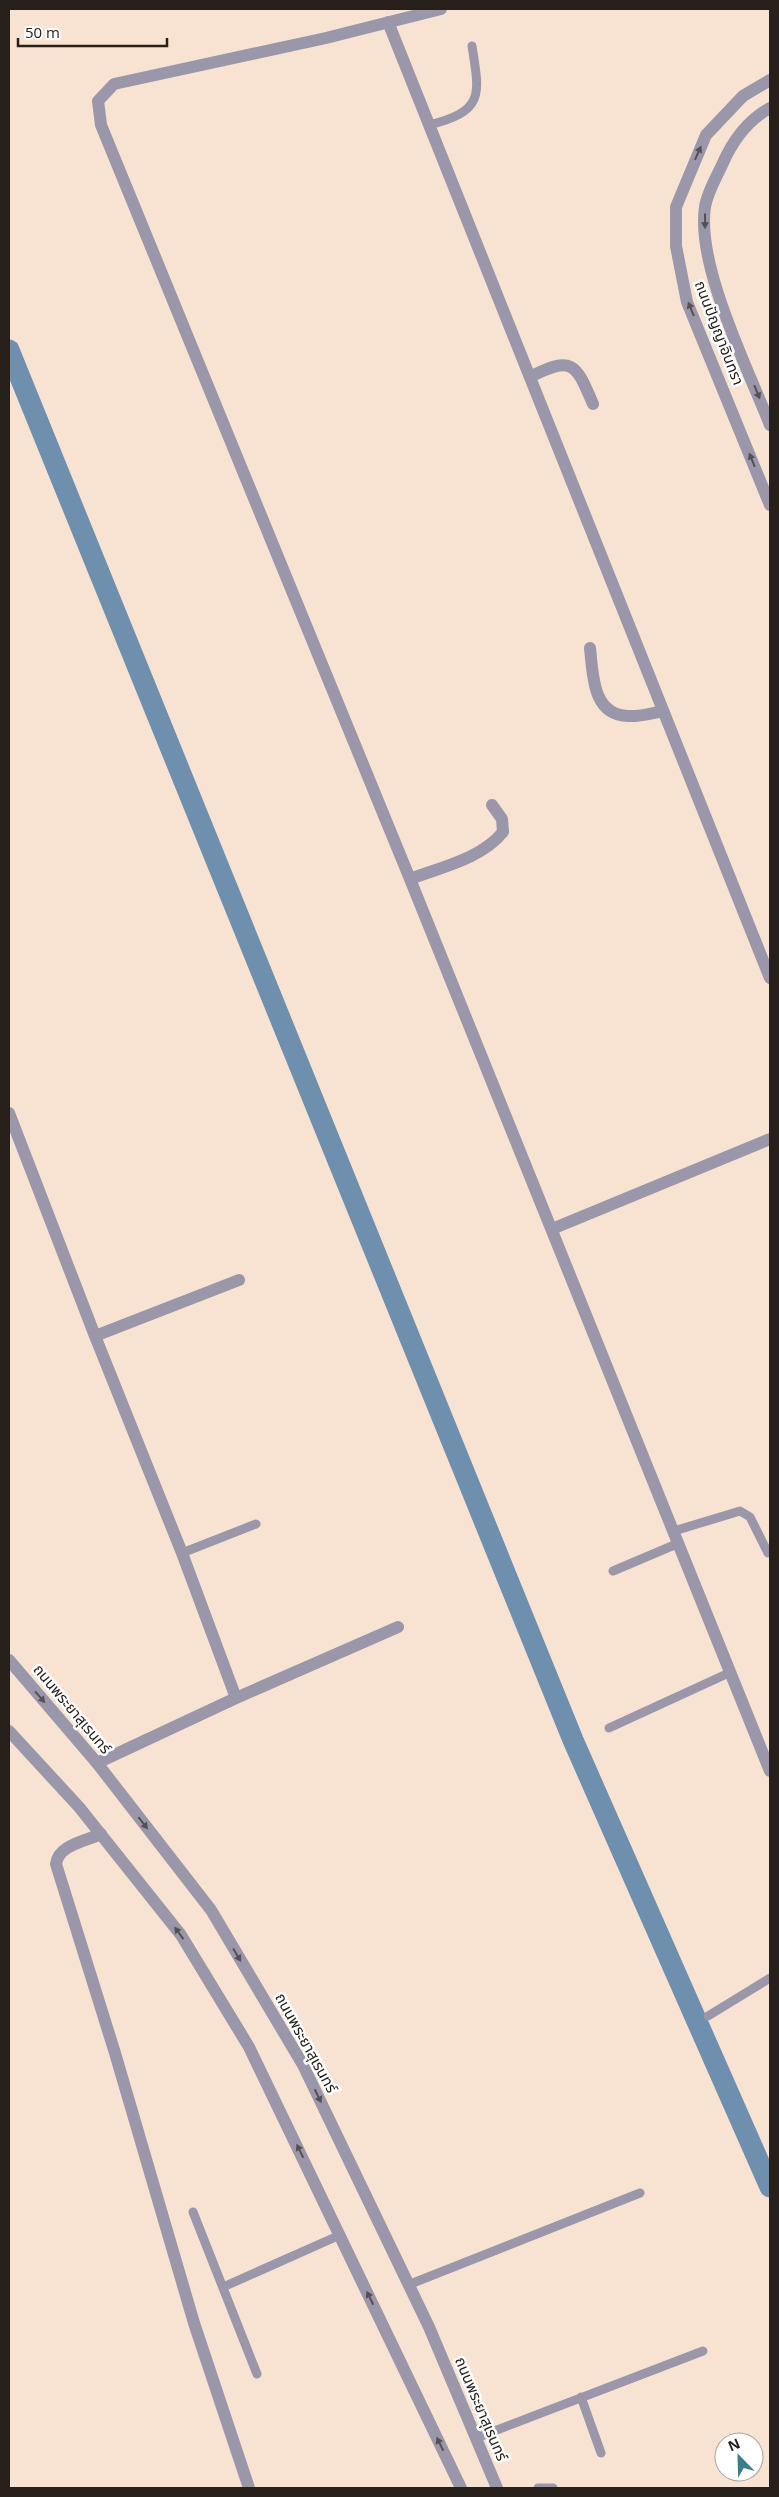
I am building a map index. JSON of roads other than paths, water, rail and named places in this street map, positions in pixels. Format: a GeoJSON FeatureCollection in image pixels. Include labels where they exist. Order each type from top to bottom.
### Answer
{"type":"FeatureCollection","features":[{"type":"Feature","properties":{"kind":"street"},"geometry":{"type":"LineString","coordinates":[[441,9],[114,84],[98,101],[100,125],[410,879],[770,1770]]}},
{"type":"Feature","properties":{"kind":"street"},"geometry":{"type":"LineString","coordinates":[[388,22],[770,978]]}},
{"type":"Feature","properties":{"kind":"street","name":"ถนนปัญญาอินทรา"},"geometry":{"type":"LineString","coordinates":[[770,80],[742,96],[706,135],[676,208],[676,246],[688,302],[770,505]]}},
{"type":"Feature","properties":{"kind":"street","name":"ถนนปัญญาอินทรา"},"geometry":{"type":"LineString","coordinates":[[770,108],[760,113],[731,145],[704,207],[705,237],[715,287],[770,425]]}},
{"type":"Feature","properties":{"kind":"street"},"geometry":{"type":"LineString","coordinates":[[530,377],[564,364],[575,368],[593,404]]}},
{"type":"Feature","properties":{"kind":"street"},"geometry":{"type":"LineString","coordinates":[[590,648],[594,686],[602,706],[613,713],[628,716],[663,711]]}},
{"type":"Feature","properties":{"kind":"street"},"geometry":{"type":"LineString","coordinates":[[410,879],[484,850],[495,842],[503,832],[502,820],[492,805]]}},
{"type":"Feature","properties":{"kind":"street"},"geometry":{"type":"LineString","coordinates":[[9,1113],[95,1336],[182,1553],[236,1698]]}},
{"type":"Feature","properties":{"kind":"street"},"geometry":{"type":"LineString","coordinates":[[552,1229],[770,1139]]}},
{"type":"Feature","properties":{"kind":"street"},"geometry":{"type":"LineString","coordinates":[[95,1336],[239,1280]]}},
{"type":"Feature","properties":{"kind":"street"},"geometry":{"type":"LineString","coordinates":[[97,1763],[236,1698],[398,1627]]}},
{"type":"Feature","properties":{"kind":"street","name":"ถนนพระยาสุเรนทร์"},"geometry":{"type":"LineString","coordinates":[[9,1660],[97,1763],[216,1919],[303,2065],[408,2285],[497,2488]]}},
{"type":"Feature","properties":{"kind":"street"},"geometry":{"type":"LineString","coordinates":[[9,1731],[101,1834],[182,1935],[249,2046],[462,2488]]}},
{"type":"Feature","properties":{"kind":"street"},"geometry":{"type":"LineString","coordinates":[[101,1834],[62,1850],[56,1856],[56,1864],[115,2053],[194,2322],[249,2488]]}},
{"type":"Feature","properties":{"kind":"lane"},"geometry":{"type":"LineString","coordinates":[[429,125],[460,115],[471,105],[476,94],[478,82],[472,46]]}},
{"type":"Feature","properties":{"kind":"lane"},"geometry":{"type":"LineString","coordinates":[[613,1571],[676,1537],[740,1512],[750,1517],[768,1553]]}},
{"type":"Feature","properties":{"kind":"lane"},"geometry":{"type":"LineString","coordinates":[[182,1553],[256,1524]]}},
{"type":"Feature","properties":{"kind":"lane"},"geometry":{"type":"LineString","coordinates":[[610,1728],[731,1672]]}},
{"type":"Feature","properties":{"kind":"lane"},"geometry":{"type":"LineString","coordinates":[[708,2016],[770,1978]]}},
{"type":"Feature","properties":{"kind":"lane"},"geometry":{"type":"LineString","coordinates":[[408,2285],[640,2192]]}},
{"type":"Feature","properties":{"kind":"lane"},"geometry":{"type":"LineString","coordinates":[[193,2212],[258,2374]]}},
{"type":"Feature","properties":{"kind":"lane"},"geometry":{"type":"LineString","coordinates":[[223,2287],[340,2235]]}},
{"type":"Feature","properties":{"kind":"lane"},"geometry":{"type":"LineString","coordinates":[[476,2438],[703,2351]]}},
{"type":"Feature","properties":{"kind":"lane"},"geometry":{"type":"LineString","coordinates":[[581,2397],[601,2453]]}},
{"type":"Feature","properties":{"kind":"lane"},"geometry":{"type":"LineString","coordinates":[[538,2488],[553,2488]]}},
{"type":"Feature","properties":{"kind":"waterway"},"geometry":{"type":"LineString","coordinates":[[9,350],[573,1740],[770,2187]]}}]}
